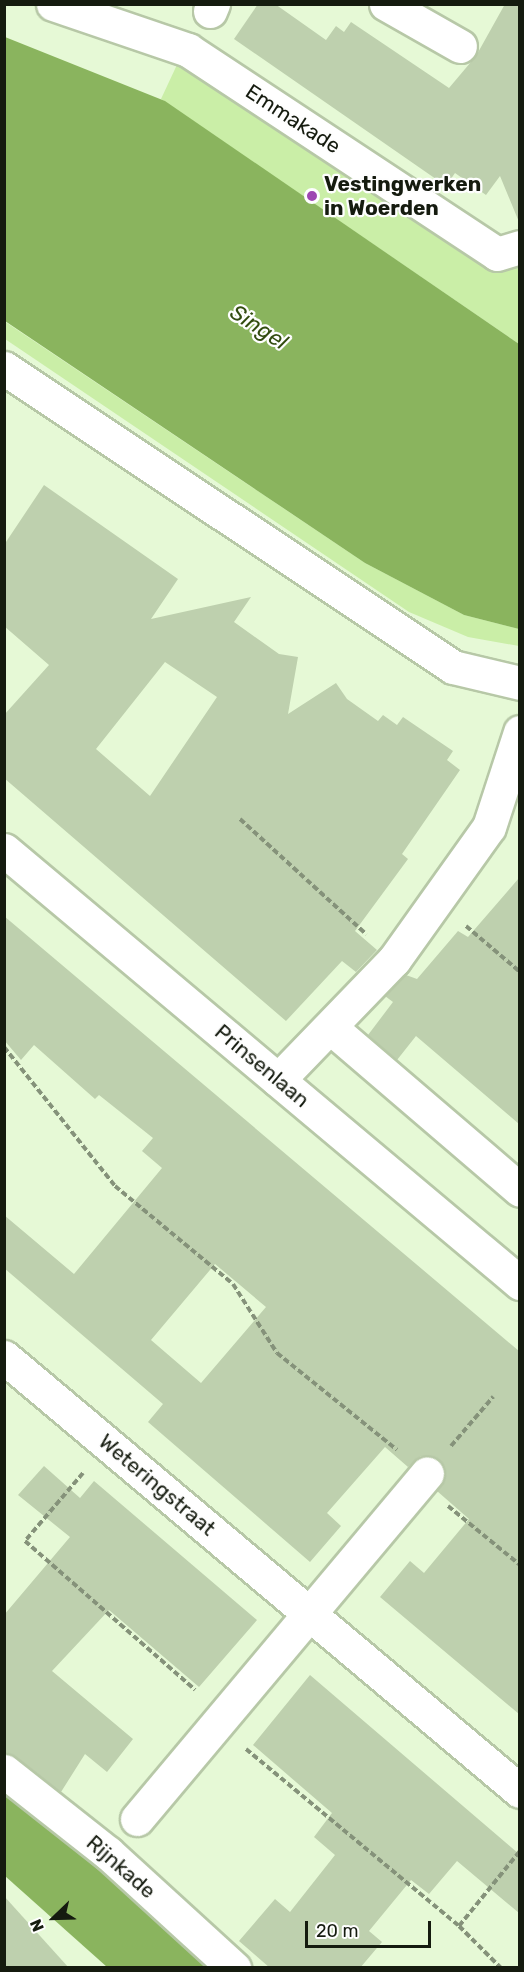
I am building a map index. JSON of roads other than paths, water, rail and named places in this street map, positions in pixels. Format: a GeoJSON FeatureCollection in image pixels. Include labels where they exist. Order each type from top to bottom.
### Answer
{"type":"FeatureCollection","features":[{"type":"Feature","properties":{"kind":"street","name":"Emmakade"},"geometry":{"type":"LineString","coordinates":[[53,4],[188,50],[497,254],[519,247]]}},
{"type":"Feature","properties":{"kind":"street"},"geometry":{"type":"LineString","coordinates":[[401,9],[460,46]]}},
{"type":"Feature","properties":{"kind":"street"},"geometry":{"type":"LineString","coordinates":[[4,368],[453,667],[519,683]]}},
{"type":"Feature","properties":{"kind":"street"},"geometry":{"type":"LineString","coordinates":[[278,1080],[394,960],[489,827],[519,732]]}},
{"type":"Feature","properties":{"kind":"street","name":"Prinsenlaan"},"geometry":{"type":"LineString","coordinates":[[4,850],[519,1283]]}},
{"type":"Feature","properties":{"kind":"street"},"geometry":{"type":"LineString","coordinates":[[330,1027],[519,1190]]}},
{"type":"Feature","properties":{"kind":"street","name":"Weteringstraat"},"geometry":{"type":"LineString","coordinates":[[4,1357],[519,1791]]}},
{"type":"Feature","properties":{"kind":"street"},"geometry":{"type":"LineString","coordinates":[[137,1819],[219,1719],[424,1479]]}},
{"type":"Feature","properties":{"kind":"street","name":"Rijnkade"},"geometry":{"type":"LineString","coordinates":[[4,1771],[108,1853],[234,1968]]}},
{"type":"Feature","properties":{"kind":"water","name":"Singel"},"geometry":{"type":"Polygon","coordinates":[[[5,37],[165,101],[519,344],[519,629],[464,615],[365,563],[5,321],[5,37]]]}},
{"type":"Feature","properties":{"kind":"water"},"geometry":{"type":"Polygon","coordinates":[[[4,1786],[89,1856],[215,1967],[107,1967],[5,1876],[4,1786]]]}},
{"type":"Feature","properties":{"kind":"place","name":"Vestingwerken in Woerden"},"geometry":{"type":"Point","coordinates":[312,196]}}]}
